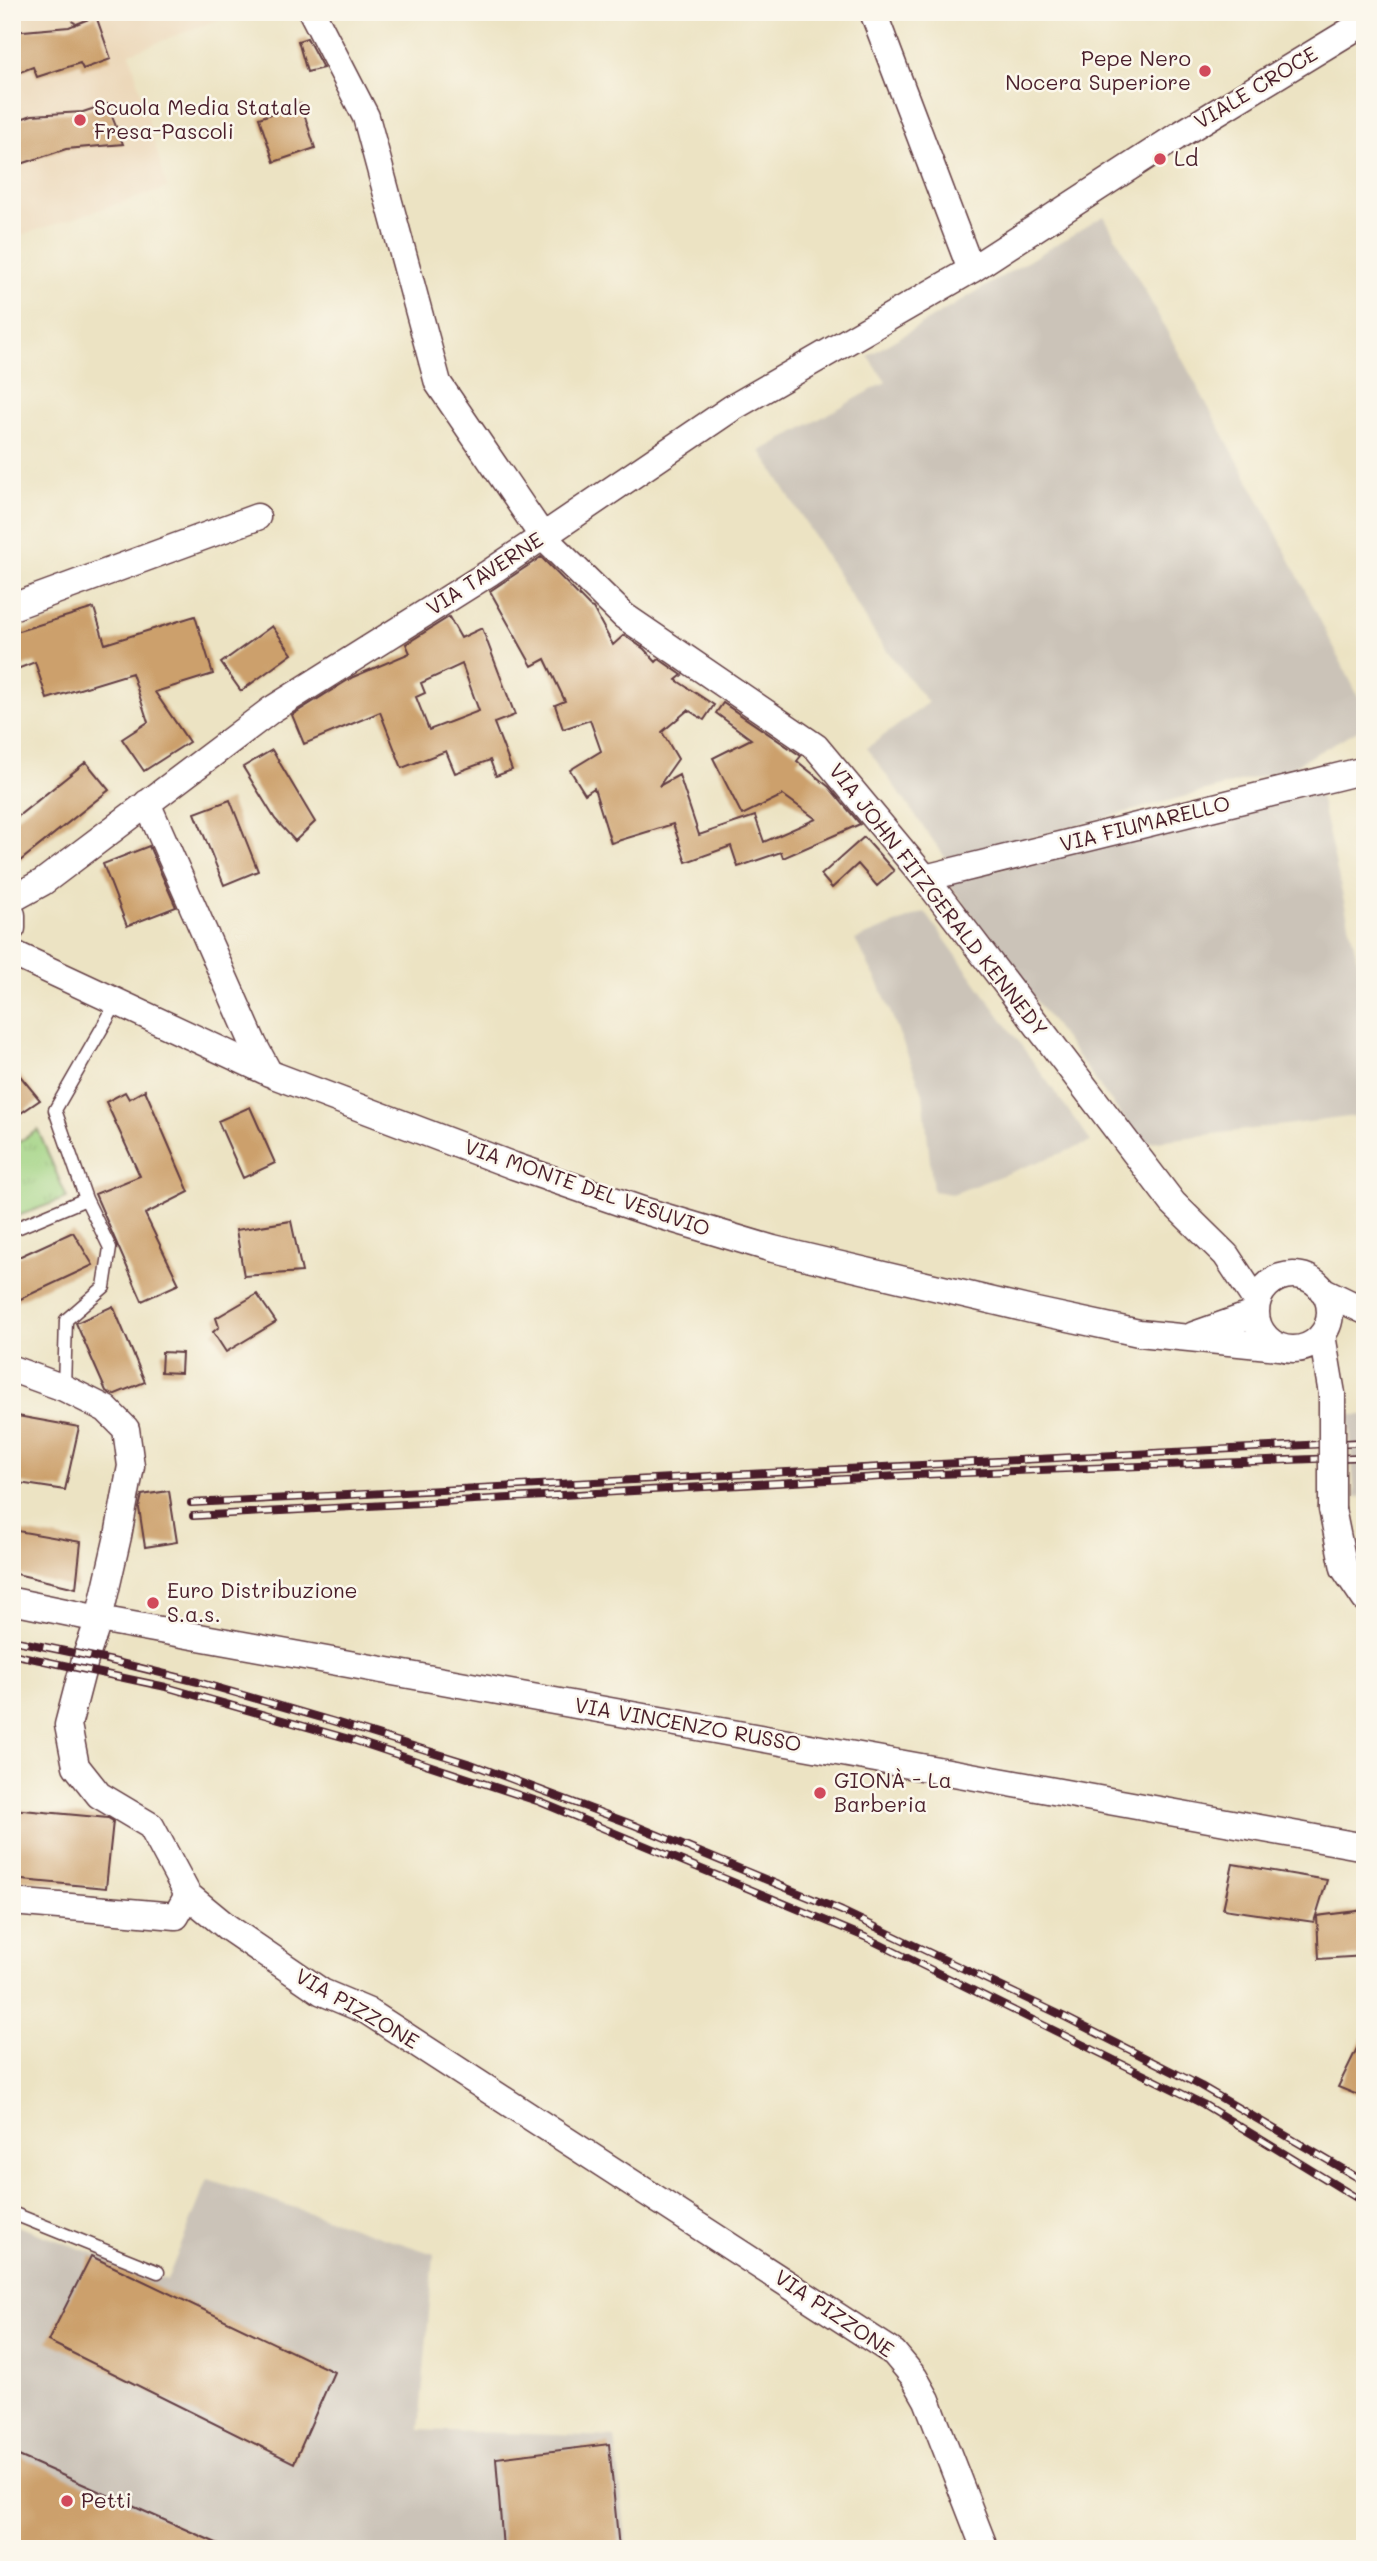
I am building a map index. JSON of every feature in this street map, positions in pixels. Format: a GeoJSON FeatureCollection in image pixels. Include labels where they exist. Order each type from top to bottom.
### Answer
{"type":"FeatureCollection","features":[{"type":"Feature","properties":{"kind":"street","name":"VIA JOHN FITZGERALD KENNEDY"},"geometry":{"type":"LineString","coordinates":[[312,12],[366,117],[438,383],[543,537],[624,616],[816,747],[925,878],[1173,1203],[1226,1255],[1256,1308]]}},
{"type":"Feature","properties":{"kind":"street"},"geometry":{"type":"LineString","coordinates":[[873,12],[971,270]]}},
{"type":"Feature","properties":{"kind":"street","name":"VIALE CROCE"},"geometry":{"type":"LineString","coordinates":[[971,270],[1176,137],[1365,22]]}},
{"type":"Feature","properties":{"kind":"street","name":"VIA TAVERNE"},"geometry":{"type":"LineString","coordinates":[[12,900],[43,882],[271,710],[543,537],[732,408],[971,270]]}},
{"type":"Feature","properties":{"kind":"street"},"geometry":{"type":"LineString","coordinates":[[12,607],[257,517]]}},
{"type":"Feature","properties":{"kind":"street","name":"VIA FIUMARELLO"},"geometry":{"type":"LineString","coordinates":[[925,878],[1365,770]]}},
{"type":"Feature","properties":{"kind":"street"},"geometry":{"type":"LineString","coordinates":[[147,803],[254,1045],[269,1073]]}},
{"type":"Feature","properties":{"kind":"street"},"geometry":{"type":"LineString","coordinates":[[12,915],[12,928]]}},
{"type":"Feature","properties":{"kind":"street","name":"VIA MONTE DEL VESUVIO"},"geometry":{"type":"LineString","coordinates":[[12,953],[269,1073],[526,1170],[642,1210],[772,1249],[1139,1333],[1284,1348],[1302,1348],[1313,1343],[1325,1330],[1364,1310]]}},
{"type":"Feature","properties":{"kind":"street","name":"VIA JOHN FITZGERALD KENNEDY"},"geometry":{"type":"LineString","coordinates":[[1226,1255],[1291,1275]]}},
{"type":"Feature","properties":{"kind":"street","name":"VIA MONTE DEL VESUVIO"},"geometry":{"type":"LineString","coordinates":[[1189,1337],[1256,1308],[1268,1284],[1291,1275],[1303,1276],[1322,1290],[1364,1310]]}},
{"type":"Feature","properties":{"kind":"street"},"geometry":{"type":"LineString","coordinates":[[1322,1290],[1330,1312],[1325,1330],[1331,1386],[1332,1508],[1345,1568],[1365,1599]]}},
{"type":"Feature","properties":{"kind":"street"},"geometry":{"type":"LineString","coordinates":[[1256,1308],[1262,1333],[1331,1386]]}},
{"type":"Feature","properties":{"kind":"street","name":"VIA PIZZONE"},"geometry":{"type":"LineString","coordinates":[[12,1368],[64,1388],[106,1409],[126,1429],[131,1466],[99,1619],[68,1725],[76,1766],[99,1795],[152,1826],[188,1895],[227,1927],[322,1992],[367,2011],[894,2353],[914,2377],[927,2400],[985,2549]]}},
{"type":"Feature","properties":{"kind":"street","name":"VIA VINCENZO RUSSO"},"geometry":{"type":"LineString","coordinates":[[12,1601],[99,1619],[1365,1847]]}},
{"type":"Feature","properties":{"kind":"street"},"geometry":{"type":"LineString","coordinates":[[12,1902],[176,1916],[188,1895]]}},
{"type":"Feature","properties":{"kind":"lane"},"geometry":{"type":"LineString","coordinates":[[64,1388],[66,1320],[104,1287],[110,1248],[86,1199],[55,1110],[117,1002]]}},
{"type":"Feature","properties":{"kind":"lane"},"geometry":{"type":"LineString","coordinates":[[12,1230],[86,1199]]}},
{"type":"Feature","properties":{"kind":"lane"},"geometry":{"type":"LineString","coordinates":[[12,2213],[158,2272]]}},
{"type":"Feature","properties":{"kind":"path"},"geometry":{"type":"LineString","coordinates":[[74,23],[79,12]]}},
{"type":"Feature","properties":{"kind":"shaded area","name":"Scuola Media Statale Fresa-Pascoli"},"geometry":{"type":"Polygon","coordinates":[[[12,12],[238,12],[130,53],[167,188],[12,238],[12,12]]]}},
{"type":"Feature","properties":{"kind":"shaded area"},"geometry":{"type":"Polygon","coordinates":[[[1104,216],[1270,520],[1365,710],[1365,726],[1288,769],[947,860],[867,748],[928,703],[878,639],[761,451],[886,382],[868,356],[1104,216]]]}},
{"type":"Feature","properties":{"kind":"shaded area"},"geometry":{"type":"Polygon","coordinates":[[[1319,792],[1365,993],[1365,1115],[1142,1143],[947,881],[1319,792]]]}},
{"type":"Feature","properties":{"kind":"shaded area"},"geometry":{"type":"Polygon","coordinates":[[[925,912],[1091,1142],[952,1194],[933,1191],[923,1093],[880,986],[855,940],[925,912]]]}},
{"type":"Feature","properties":{"kind":"shaded area"},"geometry":{"type":"Polygon","coordinates":[[[1349,1415],[1365,1415],[1365,1497],[1355,1498],[1349,1415]]]}},
{"type":"Feature","properties":{"kind":"shaded area"},"geometry":{"type":"Polygon","coordinates":[[[208,2179],[434,2254],[419,2430],[615,2437],[627,2549],[12,2549],[12,2224],[167,2280],[208,2179]]]}},
{"type":"Feature","properties":{"kind":"green space"},"geometry":{"type":"Polygon","coordinates":[[[38,1130],[67,1198],[12,1218],[12,1146],[38,1130]]]}},
{"type":"Feature","properties":{"kind":"building"},"geometry":{"type":"Polygon","coordinates":[[[96,16],[111,59],[83,69],[80,63],[37,77],[33,67],[12,75],[12,32],[69,27],[96,16]]]}},
{"type":"Feature","properties":{"kind":"building"},"geometry":{"type":"Polygon","coordinates":[[[307,38],[323,68],[307,72],[298,41],[307,38]]]}},
{"type":"Feature","properties":{"kind":"building"},"geometry":{"type":"Polygon","coordinates":[[[107,104],[123,144],[66,149],[12,167],[12,122],[32,115],[83,112],[107,104]]]}},
{"type":"Feature","properties":{"kind":"building"},"geometry":{"type":"Polygon","coordinates":[[[301,104],[315,148],[274,162],[259,118],[301,104]]]}},
{"type":"Feature","properties":{"kind":"building"},"geometry":{"type":"Polygon","coordinates":[[[541,557],[593,608],[613,645],[624,635],[644,649],[656,662],[659,659],[682,675],[676,680],[714,705],[704,720],[688,710],[662,732],[678,759],[659,786],[679,775],[699,835],[755,816],[764,842],[816,819],[783,795],[742,815],[713,758],[751,739],[716,713],[723,703],[801,756],[797,761],[829,787],[860,824],[783,858],[781,852],[738,867],[731,846],[686,862],[673,824],[611,843],[594,788],[585,794],[570,770],[601,751],[590,720],[563,729],[555,705],[565,701],[545,659],[532,666],[490,591],[541,557]]]}},
{"type":"Feature","properties":{"kind":"building"},"geometry":{"type":"Polygon","coordinates":[[[94,608],[105,644],[195,616],[213,674],[155,692],[189,742],[144,771],[122,739],[148,722],[132,673],[47,699],[35,662],[12,671],[12,633],[94,608]]]}},
{"type":"Feature","properties":{"kind":"building"},"geometry":{"type":"Polygon","coordinates":[[[449,617],[461,638],[482,628],[515,715],[494,723],[512,770],[496,776],[490,760],[455,773],[446,751],[402,768],[380,712],[304,744],[292,715],[353,677],[410,653],[406,644],[449,617]],[[462,664],[421,683],[425,693],[416,697],[429,730],[479,711],[462,664]]]}},
{"type":"Feature","properties":{"kind":"building"},"geometry":{"type":"Polygon","coordinates":[[[272,626],[292,654],[241,691],[221,663],[272,626]]]}},
{"type":"Feature","properties":{"kind":"building"},"geometry":{"type":"Polygon","coordinates":[[[272,750],[315,822],[295,841],[275,819],[243,767],[272,750]]]}},
{"type":"Feature","properties":{"kind":"building"},"geometry":{"type":"Polygon","coordinates":[[[86,762],[109,790],[20,861],[12,851],[12,821],[86,762]]]}},
{"type":"Feature","properties":{"kind":"building"},"geometry":{"type":"Polygon","coordinates":[[[230,800],[258,871],[224,885],[195,813],[230,800]]]}},
{"type":"Feature","properties":{"kind":"building"},"geometry":{"type":"Polygon","coordinates":[[[864,837],[894,871],[877,886],[858,864],[832,888],[821,875],[864,837]]]}},
{"type":"Feature","properties":{"kind":"building"},"geometry":{"type":"Polygon","coordinates":[[[149,846],[176,907],[127,926],[103,864],[149,846]]]}},
{"type":"Feature","properties":{"kind":"building"},"geometry":{"type":"Polygon","coordinates":[[[12,1066],[40,1100],[12,1119],[12,1066]]]}},
{"type":"Feature","properties":{"kind":"building"},"geometry":{"type":"Polygon","coordinates":[[[145,1090],[189,1192],[145,1214],[179,1284],[142,1301],[95,1194],[140,1176],[106,1102],[125,1092],[129,1099],[145,1090]]]}},
{"type":"Feature","properties":{"kind":"building"},"geometry":{"type":"Polygon","coordinates":[[[250,1107],[275,1163],[243,1178],[218,1121],[250,1107]]]}},
{"type":"Feature","properties":{"kind":"building"},"geometry":{"type":"Polygon","coordinates":[[[291,1221],[302,1272],[244,1276],[236,1230],[291,1221]]]}},
{"type":"Feature","properties":{"kind":"building"},"geometry":{"type":"Polygon","coordinates":[[[73,1232],[93,1265],[12,1303],[12,1260],[73,1232]]]}},
{"type":"Feature","properties":{"kind":"building"},"geometry":{"type":"Polygon","coordinates":[[[257,1294],[276,1322],[226,1352],[213,1332],[219,1327],[216,1318],[257,1294]]]}},
{"type":"Feature","properties":{"kind":"building"},"geometry":{"type":"Polygon","coordinates":[[[113,1306],[145,1382],[113,1395],[106,1391],[76,1323],[113,1306]]]}},
{"type":"Feature","properties":{"kind":"building"},"geometry":{"type":"Polygon","coordinates":[[[162,1352],[182,1353],[181,1373],[161,1372],[162,1352]]]}},
{"type":"Feature","properties":{"kind":"building"},"geometry":{"type":"Polygon","coordinates":[[[12,1415],[79,1427],[65,1490],[12,1482],[12,1415]]]}},
{"type":"Feature","properties":{"kind":"building"},"geometry":{"type":"Polygon","coordinates":[[[169,1491],[177,1542],[145,1547],[139,1508],[142,1495],[169,1491]]]}},
{"type":"Feature","properties":{"kind":"building"},"geometry":{"type":"Polygon","coordinates":[[[12,1530],[81,1542],[76,1588],[12,1573],[12,1530]]]}},
{"type":"Feature","properties":{"kind":"building"},"geometry":{"type":"Polygon","coordinates":[[[12,1809],[108,1818],[113,1821],[106,1888],[12,1879],[12,1809]]]}},
{"type":"Feature","properties":{"kind":"building"},"geometry":{"type":"Polygon","coordinates":[[[1233,1864],[1327,1880],[1314,1922],[1223,1909],[1233,1864]]]}},
{"type":"Feature","properties":{"kind":"building"},"geometry":{"type":"Polygon","coordinates":[[[1365,1910],[1365,1956],[1319,1959],[1317,1916],[1365,1910]]]}},
{"type":"Feature","properties":{"kind":"building"},"geometry":{"type":"Polygon","coordinates":[[[1365,2032],[1365,2098],[1338,2087],[1365,2032]]]}},
{"type":"Feature","properties":{"kind":"building"},"geometry":{"type":"Polygon","coordinates":[[[91,2256],[334,2372],[294,2463],[48,2341],[91,2256]]]}},
{"type":"Feature","properties":{"kind":"building"},"geometry":{"type":"Polygon","coordinates":[[[609,2444],[619,2549],[503,2549],[496,2458],[609,2444]]]}},
{"type":"Feature","properties":{"kind":"building","name":"Petti"},"geometry":{"type":"Polygon","coordinates":[[[12,2453],[230,2549],[12,2549],[12,2453]]]}},
{"type":"Feature","properties":{"kind":"railway"},"geometry":{"type":"LineString","coordinates":[[191,1503],[1365,1442]]}},
{"type":"Feature","properties":{"kind":"railway"},"geometry":{"type":"LineString","coordinates":[[193,1516],[915,1475],[1365,1457]]}},
{"type":"Feature","properties":{"kind":"railway"},"geometry":{"type":"LineString","coordinates":[[12,1640],[198,1682],[332,1721],[471,1764],[634,1825],[842,1911],[1063,2016],[1201,2086],[1365,2182]]}},
{"type":"Feature","properties":{"kind":"railway"},"geometry":{"type":"LineString","coordinates":[[12,1654],[166,1687],[353,1740],[540,1802],[865,1937],[1203,2104],[1365,2203]]}},
{"type":"Feature","properties":{"kind":"place","name":"Pepe Nero Nocera Superiore"},"geometry":{"type":"Point","coordinates":[1205,71]}},
{"type":"Feature","properties":{"kind":"place","name":"Scuola Media Statale Fresa-Pascoli"},"geometry":{"type":"Point","coordinates":[80,120]}},
{"type":"Feature","properties":{"kind":"place","name":"Ld"},"geometry":{"type":"Point","coordinates":[1160,159]}},
{"type":"Feature","properties":{"kind":"place","name":"Euro Distribuzione S.a.s."},"geometry":{"type":"Point","coordinates":[153,1603]}},
{"type":"Feature","properties":{"kind":"place","name":"GIONÀ - La Barberia"},"geometry":{"type":"Point","coordinates":[820,1793]}},
{"type":"Feature","properties":{"kind":"place","name":"Petti"},"geometry":{"type":"Point","coordinates":[67,2501]}}]}
